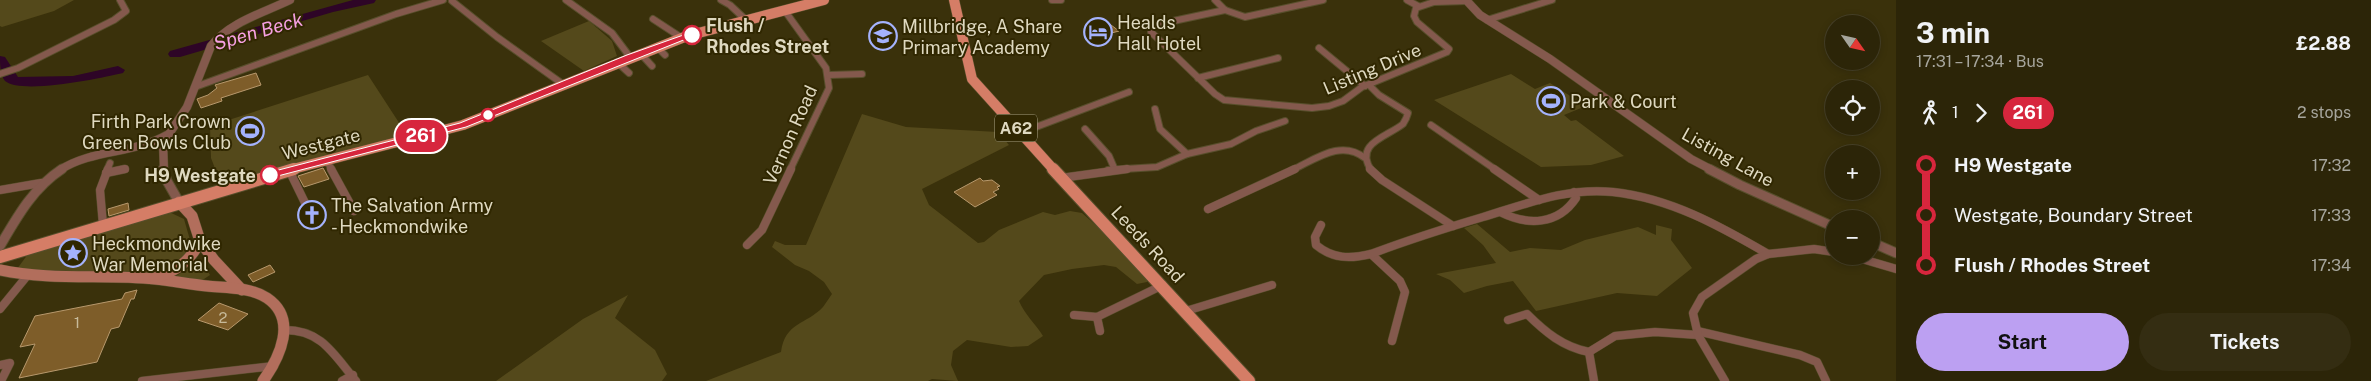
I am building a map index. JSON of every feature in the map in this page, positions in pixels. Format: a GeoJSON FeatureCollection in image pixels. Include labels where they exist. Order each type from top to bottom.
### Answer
{"type":"FeatureCollection","features":[{"type":"Feature","properties":{"kind":"main road","name":"Westgate"},"geometry":{"type":"LineString","coordinates":[[0,257],[103,224],[289,170],[463,125],[617,62],[682,38],[824,0]]}},
{"type":"Feature","properties":{"kind":"main road","name":"Leeds Road"},"geometry":{"type":"LineString","coordinates":[[954,0],[972,79],[1249,381]]}},
{"type":"Feature","properties":{"kind":"main road"},"geometry":{"type":"LineString","coordinates":[[179,202],[192,216],[200,241],[218,266],[242,290]]}},
{"type":"Feature","properties":{"kind":"main road"},"geometry":{"type":"LineString","coordinates":[[154,279],[183,266],[195,252],[200,241]]}},
{"type":"Feature","properties":{"kind":"main road"},"geometry":{"type":"LineString","coordinates":[[0,270],[26,276],[154,279],[242,290],[267,298],[281,313],[286,330],[274,366],[263,381]]}},
{"type":"Feature","properties":{"kind":"street"},"geometry":{"type":"LineString","coordinates":[[0,74],[18,68],[114,20],[126,11],[120,0]]}},
{"type":"Feature","properties":{"kind":"street"},"geometry":{"type":"LineString","coordinates":[[179,202],[167,182],[162,165],[163,143],[181,118],[211,46],[216,38],[290,0]]}},
{"type":"Feature","properties":{"kind":"street"},"geometry":{"type":"LineString","coordinates":[[195,87],[396,14],[443,0]]}},
{"type":"Feature","properties":{"kind":"street"},"geometry":{"type":"LineString","coordinates":[[566,0],[612,33],[630,57]]}},
{"type":"Feature","properties":{"kind":"street"},"geometry":{"type":"LineString","coordinates":[[721,0],[730,5],[746,20]]}},
{"type":"Feature","properties":{"kind":"street"},"geometry":{"type":"LineString","coordinates":[[793,0],[804,6]]}},
{"type":"Feature","properties":{"kind":"street"},"geometry":{"type":"LineString","coordinates":[[1052,0],[1061,0]]}},
{"type":"Feature","properties":{"kind":"street"},"geometry":{"type":"LineString","coordinates":[[1215,0],[1225,10],[1245,17],[1319,0]]}},
{"type":"Feature","properties":{"kind":"street"},"geometry":{"type":"LineString","coordinates":[[1407,0],[1418,6],[1467,1]]}},
{"type":"Feature","properties":{"kind":"street"},"geometry":{"type":"LineString","coordinates":[[1487,20],[1552,0]]}},
{"type":"Feature","properties":{"kind":"street"},"geometry":{"type":"LineString","coordinates":[[452,1],[497,37],[564,84]]}},
{"type":"Feature","properties":{"kind":"street","name":"Listing Lane"},"geometry":{"type":"LineString","coordinates":[[1467,1],[1487,20],[1550,59],[1691,159],[1740,185],[1825,223]]}},
{"type":"Feature","properties":{"kind":"street","name":"Listing Drive"},"geometry":{"type":"LineString","coordinates":[[1225,10],[1158,24],[1151,32],[1198,78],[1224,100],[1312,108],[1343,101],[1367,85],[1447,52],[1449,49],[1417,22],[1414,16],[1418,6]]}},
{"type":"Feature","properties":{"kind":"street","name":"Vernon Road"},"geometry":{"type":"LineString","coordinates":[[747,245],[762,230],[829,89],[829,74],[826,68],[785,11]]}},
{"type":"Feature","properties":{"kind":"street"},"geometry":{"type":"LineString","coordinates":[[653,19],[682,38]]}},
{"type":"Feature","properties":{"kind":"street"},"geometry":{"type":"LineString","coordinates":[[657,47],[665,55]]}},
{"type":"Feature","properties":{"kind":"street"},"geometry":{"type":"LineString","coordinates":[[1320,48],[1379,95],[1408,113],[1404,123],[1382,134],[1371,145],[1365,158]]}},
{"type":"Feature","properties":{"kind":"street"},"geometry":{"type":"LineString","coordinates":[[640,53],[652,66]]}},
{"type":"Feature","properties":{"kind":"street"},"geometry":{"type":"LineString","coordinates":[[1198,78],[1278,58]]}},
{"type":"Feature","properties":{"kind":"street"},"geometry":{"type":"LineString","coordinates":[[617,62],[628,73]]}},
{"type":"Feature","properties":{"kind":"street"},"geometry":{"type":"LineString","coordinates":[[829,74],[862,74]]}},
{"type":"Feature","properties":{"kind":"street"},"geometry":{"type":"LineString","coordinates":[[1020,133],[1129,92]]}},
{"type":"Feature","properties":{"kind":"street"},"geometry":{"type":"LineString","coordinates":[[1155,109],[1160,129],[1187,154]]}},
{"type":"Feature","properties":{"kind":"street"},"geometry":{"type":"LineString","coordinates":[[1061,178],[1114,170],[1157,167],[1187,154],[1230,144],[1256,131],[1284,121]]}},
{"type":"Feature","properties":{"kind":"street"},"geometry":{"type":"LineString","coordinates":[[1431,125],[1539,200]]}},
{"type":"Feature","properties":{"kind":"street"},"geometry":{"type":"LineString","coordinates":[[1085,129],[1109,156],[1114,170]]}},
{"type":"Feature","properties":{"kind":"street"},"geometry":{"type":"LineString","coordinates":[[0,246],[31,194],[41,183],[74,163],[100,154],[146,147],[168,135]]}},
{"type":"Feature","properties":{"kind":"street"},"geometry":{"type":"LineString","coordinates":[[1208,209],[1345,147],[1356,151],[1365,158],[1367,166],[1376,177],[1436,212],[1453,226]]}},
{"type":"Feature","properties":{"kind":"street"},"geometry":{"type":"LineString","coordinates":[[139,148],[153,149],[162,154]]}},
{"type":"Feature","properties":{"kind":"street"},"geometry":{"type":"LineString","coordinates":[[327,161],[354,211]]}},
{"type":"Feature","properties":{"kind":"street"},"geometry":{"type":"LineString","coordinates":[[103,224],[100,190],[110,163]]}},
{"type":"Feature","properties":{"kind":"street"},"geometry":{"type":"LineString","coordinates":[[106,173],[124,169]]}},
{"type":"Feature","properties":{"kind":"street"},"geometry":{"type":"LineString","coordinates":[[289,170],[308,209]]}},
{"type":"Feature","properties":{"kind":"street"},"geometry":{"type":"LineString","coordinates":[[0,190],[41,183]]}},
{"type":"Feature","properties":{"kind":"street"},"geometry":{"type":"LineString","coordinates":[[1500,212],[1524,219],[1552,218],[1568,210],[1576,198],[1574,192]]}},
{"type":"Feature","properties":{"kind":"street"},"geometry":{"type":"LineString","coordinates":[[1321,225],[1315,237],[1316,245],[1325,253],[1343,259],[1371,254],[1453,226],[1539,200],[1574,192],[1614,192],[1676,207],[1712,222],[1768,254]]}},
{"type":"Feature","properties":{"kind":"street"},"geometry":{"type":"LineString","coordinates":[[1880,246],[1896,252]]}},
{"type":"Feature","properties":{"kind":"street"},"geometry":{"type":"LineString","coordinates":[[1725,381],[1697,333],[1693,313],[1702,297],[1756,259],[1768,254],[1814,248],[1825,250]]}},
{"type":"Feature","properties":{"kind":"street"},"geometry":{"type":"LineString","coordinates":[[1371,254],[1400,281],[1405,292],[1392,341]]}},
{"type":"Feature","properties":{"kind":"street"},"geometry":{"type":"LineString","coordinates":[[1880,264],[1896,269]]}},
{"type":"Feature","properties":{"kind":"street"},"geometry":{"type":"LineString","coordinates":[[0,309],[26,276]]}},
{"type":"Feature","properties":{"kind":"street"},"geometry":{"type":"LineString","coordinates":[[1074,315],[1097,317],[1162,285]]}},
{"type":"Feature","properties":{"kind":"street"},"geometry":{"type":"LineString","coordinates":[[1186,311],[1272,285]]}},
{"type":"Feature","properties":{"kind":"street"},"geometry":{"type":"LineString","coordinates":[[1508,320],[1528,314],[1538,326],[1565,346],[1589,352],[1615,336],[1654,332],[1697,333],[1800,355],[1817,362],[1826,381]]}},
{"type":"Feature","properties":{"kind":"street"},"geometry":{"type":"LineString","coordinates":[[1097,317],[1100,331]]}},
{"type":"Feature","properties":{"kind":"street"},"geometry":{"type":"LineString","coordinates":[[286,330],[300,330],[319,338],[354,378],[342,381]]}},
{"type":"Feature","properties":{"kind":"street"},"geometry":{"type":"LineString","coordinates":[[1589,352],[1594,381]]}},
{"type":"Feature","properties":{"kind":"street"},"geometry":{"type":"LineString","coordinates":[[0,365],[10,363],[1,381]]}},
{"type":"Feature","properties":{"kind":"street"},"geometry":{"type":"LineString","coordinates":[[147,381],[274,366]]}},
{"type":"Feature","properties":{"kind":"shaded area"},"geometry":{"type":"Polygon","coordinates":[[[0,0],[74,0],[54,11],[2,27],[0,26],[0,0]]]}},
{"type":"Feature","properties":{"kind":"shaded area"},"geometry":{"type":"Polygon","coordinates":[[[589,21],[612,41],[617,56],[584,71],[541,41],[589,21]]]}},
{"type":"Feature","properties":{"kind":"shaded area"},"geometry":{"type":"Polygon","coordinates":[[[1511,74],[1535,89],[1550,83],[1586,106],[1564,115],[1571,121],[1576,120],[1624,156],[1591,165],[1541,167],[1434,100],[1511,74]]]}},
{"type":"Feature","properties":{"kind":"shaded area"},"geometry":{"type":"Polygon","coordinates":[[[368,75],[407,135],[221,184],[211,158],[210,126],[368,75]]]}},
{"type":"Feature","properties":{"kind":"shaded area"},"geometry":{"type":"Polygon","coordinates":[[[862,114],[906,127],[998,132],[1009,145],[922,189],[929,205],[978,243],[984,242],[999,230],[1043,212],[1055,215],[1070,211],[1082,213],[1121,247],[1149,276],[1147,282],[1137,284],[1116,267],[1104,265],[1044,275],[1019,301],[1024,311],[1043,336],[1028,346],[1011,347],[967,340],[953,351],[951,365],[958,381],[932,379],[928,381],[706,381],[781,352],[783,342],[792,329],[823,307],[832,294],[824,282],[809,271],[795,265],[772,247],[775,241],[785,245],[806,245],[862,114]]]}},
{"type":"Feature","properties":{"kind":"shaded area"},"geometry":{"type":"Polygon","coordinates":[[[165,210],[184,219],[190,240],[190,252],[185,261],[159,274],[17,269],[28,254],[165,210]]]}},
{"type":"Feature","properties":{"kind":"shaded area"},"geometry":{"type":"Polygon","coordinates":[[[1477,224],[1510,252],[1530,248],[1561,250],[1585,240],[1638,227],[1656,235],[1656,225],[1672,229],[1671,240],[1692,268],[1657,296],[1617,293],[1536,311],[1513,281],[1464,293],[1450,280],[1436,274],[1496,263],[1483,245],[1464,228],[1477,224]]]}},
{"type":"Feature","properties":{"kind":"shaded area"},"geometry":{"type":"Polygon","coordinates":[[[201,260],[210,275],[201,281],[173,278],[201,260]]]}},
{"type":"Feature","properties":{"kind":"shaded area"},"geometry":{"type":"Polygon","coordinates":[[[628,295],[615,318],[655,350],[667,374],[662,381],[496,381],[583,319],[628,295]]]}},
{"type":"Feature","properties":{"kind":"building"},"geometry":{"type":"Polygon","coordinates":[[[1107,22],[1119,31],[1104,35],[1095,32],[1091,26],[1107,22]]]}},
{"type":"Feature","properties":{"kind":"building"},"geometry":{"type":"Polygon","coordinates":[[[256,73],[261,85],[221,98],[222,101],[201,108],[197,99],[208,95],[217,88],[215,85],[256,73]]]}},
{"type":"Feature","properties":{"kind":"building"},"geometry":{"type":"Polygon","coordinates":[[[323,168],[329,179],[304,187],[298,176],[323,168]]]}},
{"type":"Feature","properties":{"kind":"building"},"geometry":{"type":"Polygon","coordinates":[[[980,178],[983,181],[992,180],[1000,186],[997,187],[999,189],[993,192],[997,195],[975,207],[954,192],[980,178]]]}},
{"type":"Feature","properties":{"kind":"building"},"geometry":{"type":"Polygon","coordinates":[[[128,203],[129,210],[109,216],[108,209],[128,203]]]}},
{"type":"Feature","properties":{"kind":"building"},"geometry":{"type":"Polygon","coordinates":[[[270,265],[275,272],[253,282],[248,275],[270,265]]]}},
{"type":"Feature","properties":{"kind":"building"},"geometry":{"type":"Polygon","coordinates":[[[137,290],[119,327],[111,329],[97,362],[19,378],[35,344],[20,347],[35,316],[122,299],[125,293],[137,290]]]}},
{"type":"Feature","properties":{"kind":"building"},"geometry":{"type":"Polygon","coordinates":[[[219,303],[248,314],[228,330],[198,320],[219,303]]]}},
{"type":"Feature","properties":{"kind":"waterway","name":"Spen Beck"},"geometry":{"type":"LineString","coordinates":[[175,54],[330,9],[370,0]]}},
{"type":"Feature","properties":{"kind":"waterway","name":"Spen Beck"},"geometry":{"type":"LineString","coordinates":[[0,60],[10,78],[16,81],[73,80],[118,70]]}},
{"type":"Feature","properties":{"kind":"bus line","name":"261"},"geometry":{"type":"LineString","coordinates":[[270,175],[463,125],[630,57],[692,35]]}},
{"type":"Feature","properties":{"kind":"place","name":"Healds Hall Hotel"},"geometry":{"type":"Point","coordinates":[1098,32]}},
{"type":"Feature","properties":{"kind":"place","name":"Flush / Rhodes Street"},"geometry":{"type":"Point","coordinates":[692,35]}},
{"type":"Feature","properties":{"kind":"place","name":"Millbridge, A Share Primary Academy"},"geometry":{"type":"Point","coordinates":[883,36]}},
{"type":"Feature","properties":{"kind":"place","name":"Park & Court"},"geometry":{"type":"Point","coordinates":[1551,101]}},
{"type":"Feature","properties":{"kind":"place","name":"Firth Park Crown Green Bowls Club"},"geometry":{"type":"Point","coordinates":[250,131]}},
{"type":"Feature","properties":{"kind":"place","name":"H9 Westgate"},"geometry":{"type":"Point","coordinates":[270,175]}},
{"type":"Feature","properties":{"kind":"place","name":"The Salvation Army - Heckmondwike"},"geometry":{"type":"Point","coordinates":[312,215]}},
{"type":"Feature","properties":{"kind":"place","name":"Heckmondwike War Memorial"},"geometry":{"type":"Point","coordinates":[73,253]}}]}
